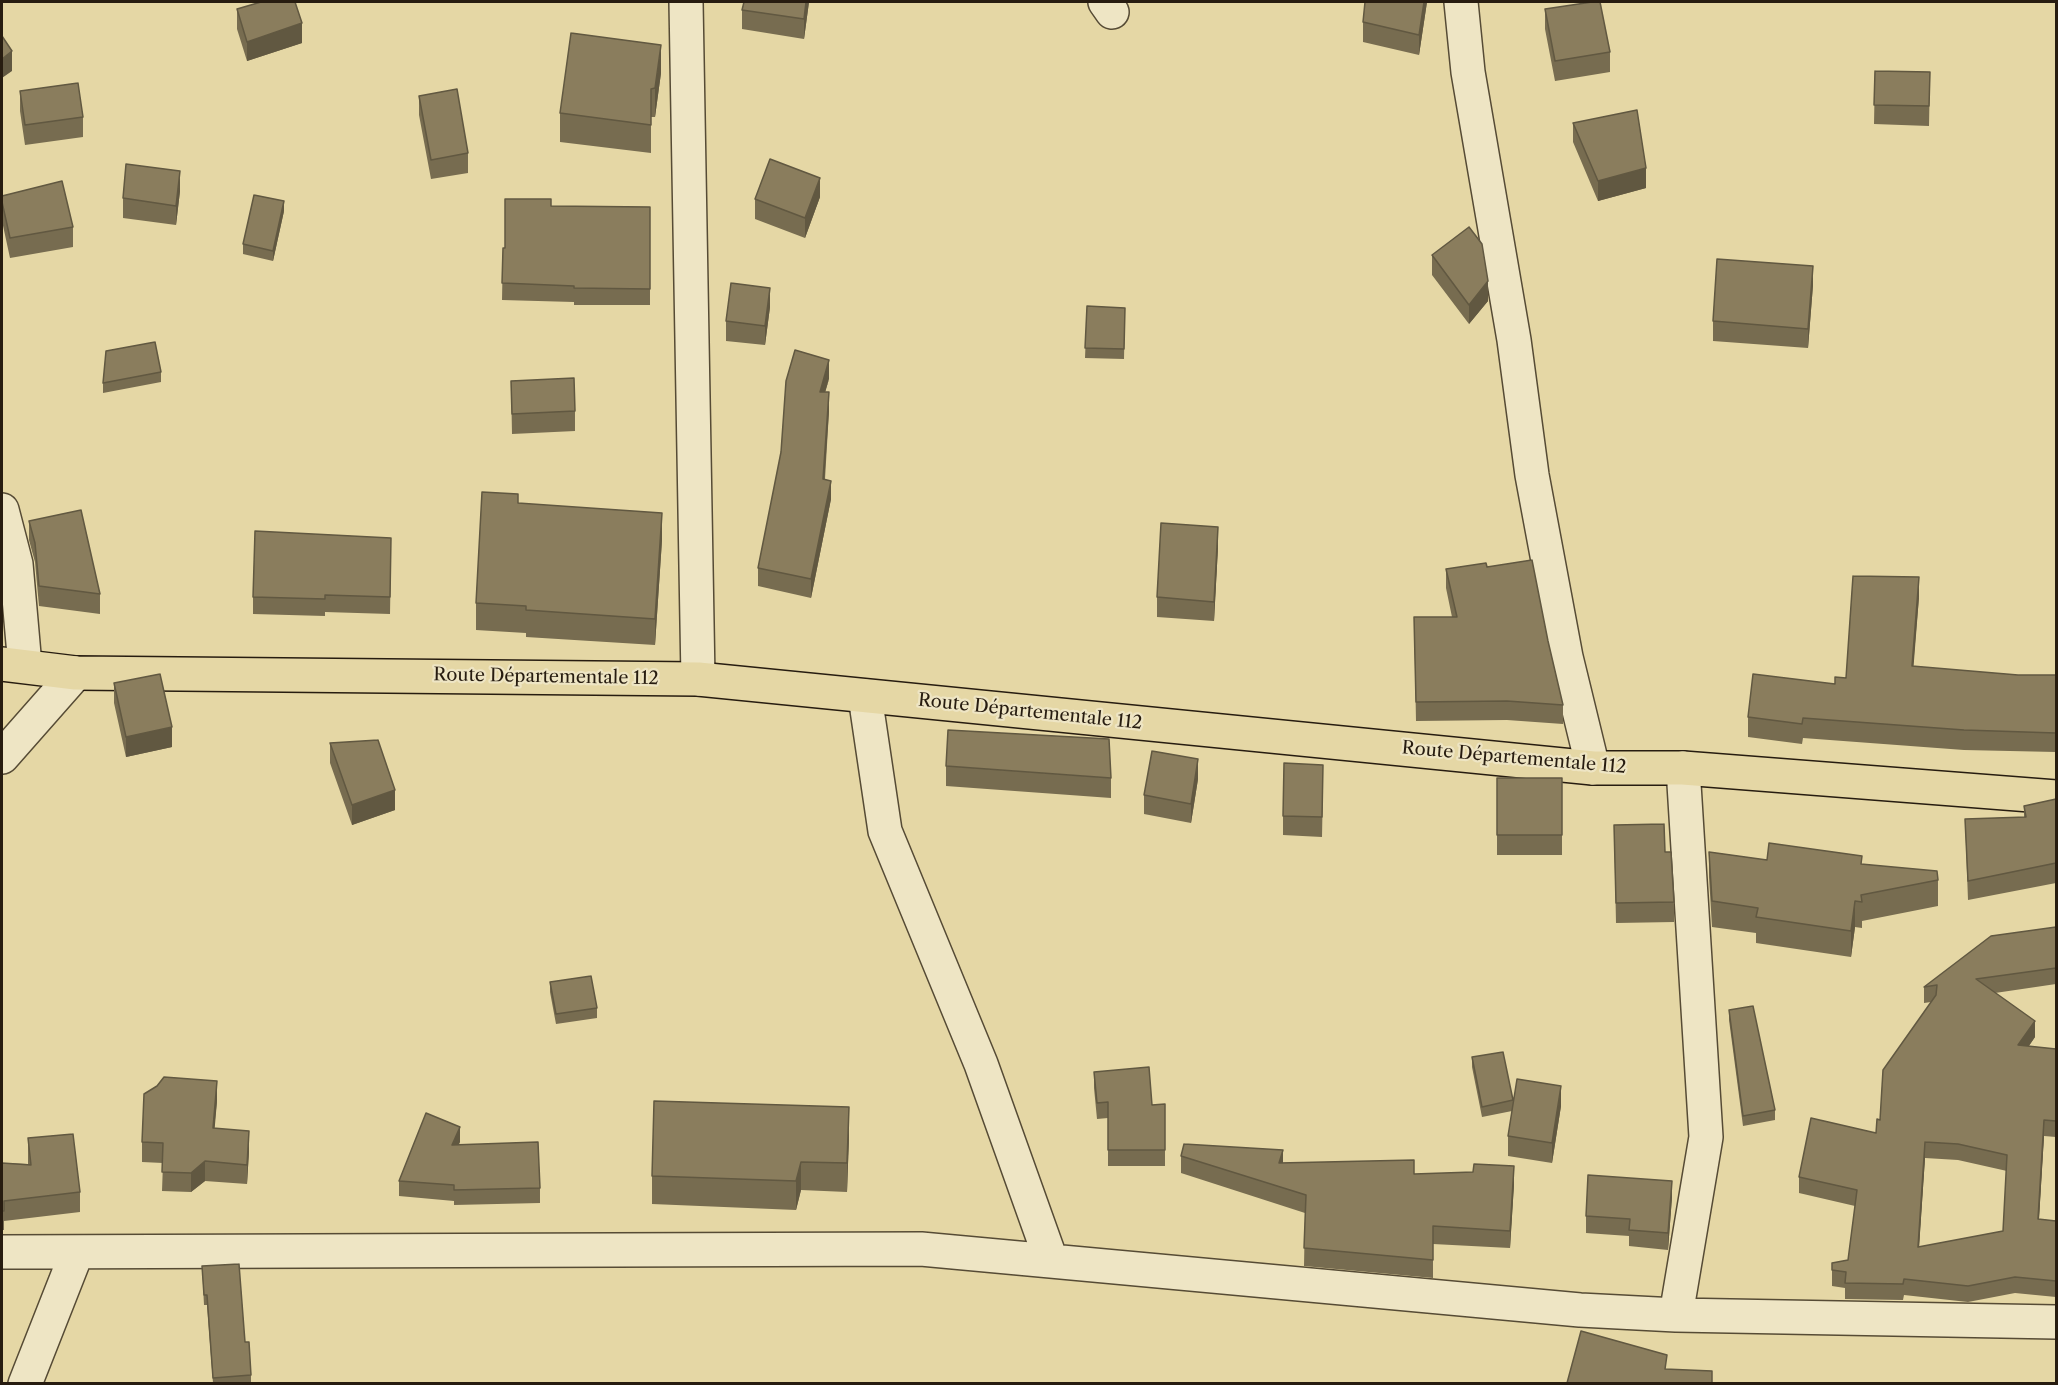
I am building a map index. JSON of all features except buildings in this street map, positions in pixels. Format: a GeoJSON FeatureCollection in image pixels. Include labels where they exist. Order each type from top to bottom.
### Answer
{"type":"FeatureCollection","features":[{"type":"Feature","properties":{"kind":"main road","name":"Route Départementale 112"},"geometry":{"type":"LineString","coordinates":[[13,665],[76,673],[698,679],[1593,768],[1683,768],[2056,797]]}},
{"type":"Feature","properties":{"kind":"street"},"geometry":{"type":"LineString","coordinates":[[686,2],[698,679]]}},
{"type":"Feature","properties":{"kind":"street"},"geometry":{"type":"LineString","coordinates":[[1461,2],[1468,72],[1514,340],[1532,475],[1566,657],[1593,768]]}},
{"type":"Feature","properties":{"kind":"street"},"geometry":{"type":"LineString","coordinates":[[2,510],[16,564],[13,665]]}},
{"type":"Feature","properties":{"kind":"street"},"geometry":{"type":"LineString","coordinates":[[2,757],[76,673]]}},
{"type":"Feature","properties":{"kind":"street"},"geometry":{"type":"LineString","coordinates":[[865,696],[885,831],[981,1064],[1051,1260]]}},
{"type":"Feature","properties":{"kind":"street"},"geometry":{"type":"LineString","coordinates":[[1676,1315],[1706,1137],[1683,768]]}},
{"type":"Feature","properties":{"kind":"street"},"geometry":{"type":"LineString","coordinates":[[2,1252],[921,1249],[1580,1310],[1676,1315],[2056,1322]]}},
{"type":"Feature","properties":{"kind":"street"},"geometry":{"type":"LineString","coordinates":[[25,1383],[77,1252]]}}]}
